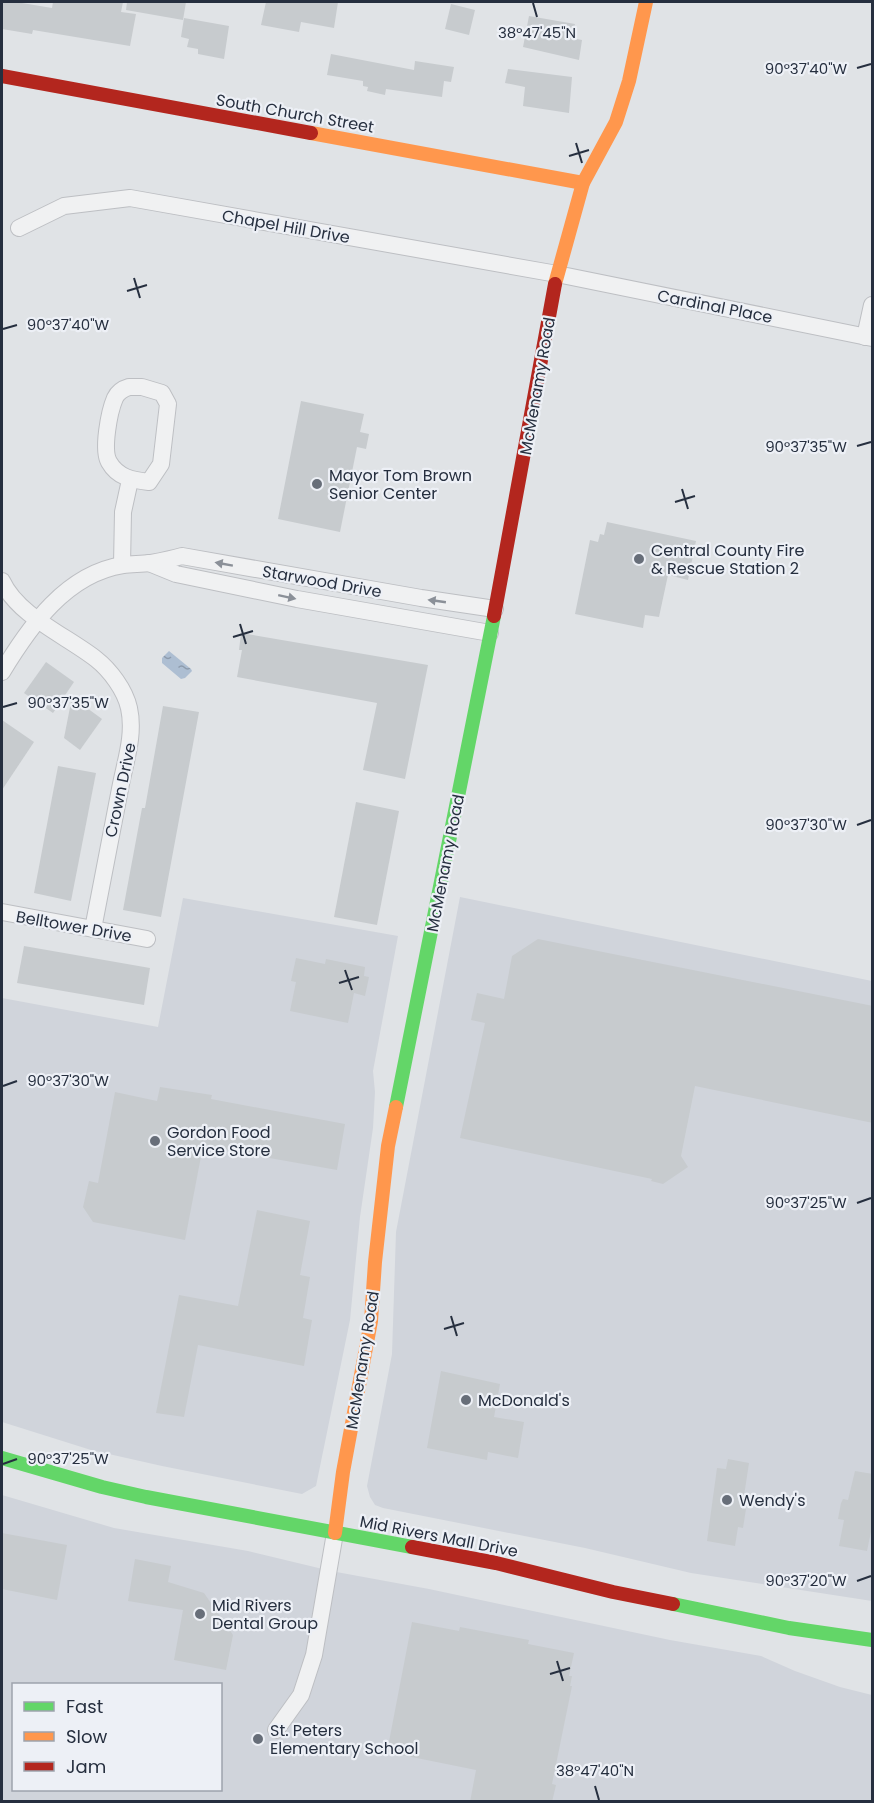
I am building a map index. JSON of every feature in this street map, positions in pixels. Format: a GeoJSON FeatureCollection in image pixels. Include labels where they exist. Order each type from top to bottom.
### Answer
{"type":"FeatureCollection","features":[{"type":"Feature","properties":{"kind":"street","name":"McMenamy Road"},"geometry":{"type":"LineString","coordinates":[[276,1730],[301,1695],[314,1655],[343,1472],[371,1321],[388,1146],[415,1021],[495,609],[557,274],[583,183],[616,122],[629,81],[646,2]]}},
{"type":"Feature","properties":{"kind":"street","name":"South Church Street"},"geometry":{"type":"LineString","coordinates":[[2,76],[583,183]]}},
{"type":"Feature","properties":{"kind":"street","name":"Chapel Hill Drive"},"geometry":{"type":"LineString","coordinates":[[19,228],[63,206],[130,198],[557,274]]}},
{"type":"Feature","properties":{"kind":"street","name":"Cardinal Place"},"geometry":{"type":"LineString","coordinates":[[557,274],[869,337]]}},
{"type":"Feature","properties":{"kind":"street"},"geometry":{"type":"LineString","coordinates":[[869,337],[873,305]]}},
{"type":"Feature","properties":{"kind":"street"},"geometry":{"type":"LineString","coordinates":[[141,387],[162,393],[168,404],[167,414],[161,464],[149,482],[130,480],[110,464],[106,454],[106,445],[115,398],[121,389],[141,387]]}},
{"type":"Feature","properties":{"kind":"street"},"geometry":{"type":"LineString","coordinates":[[122,565],[123,512],[130,480]]}},
{"type":"Feature","properties":{"kind":"street","name":"Starwood Drive"},"geometry":{"type":"LineString","coordinates":[[2,672],[51,604],[86,578],[122,565],[149,563],[182,556],[495,609]]}},
{"type":"Feature","properties":{"kind":"street","name":"Starwood Drive"},"geometry":{"type":"LineString","coordinates":[[149,563],[187,577],[490,633]]}},
{"type":"Feature","properties":{"kind":"street","name":"Crown Drive"},"geometry":{"type":"LineString","coordinates":[[2,581],[8,593],[38,620],[97,660],[116,680],[129,706],[132,734],[124,763],[93,929]]}},
{"type":"Feature","properties":{"kind":"street","name":"Belltower Drive"},"geometry":{"type":"LineString","coordinates":[[2,912],[147,939]]}},
{"type":"Feature","properties":{"kind":"street","name":"Mid Rivers Mall Drive"},"geometry":{"type":"LineString","coordinates":[[2,1458],[102,1487],[496,1563],[613,1592],[789,1628],[873,1640]]}},
{"type":"Feature","properties":{"kind":"shaded area"},"geometry":{"type":"Polygon","coordinates":[[[460,897],[872,981],[872,1601],[691,1573],[585,1548],[383,1508],[375,1505],[370,1497],[367,1486],[392,1354],[396,1232],[460,897]]]}},
{"type":"Feature","properties":{"kind":"shaded area"},"geometry":{"type":"Polygon","coordinates":[[[183,898],[398,936],[373,1071],[375,1092],[373,1128],[360,1217],[350,1320],[316,1486],[302,1494],[91,1450],[2,1422],[2,998],[158,1027],[183,898]]]}},
{"type":"Feature","properties":{"kind":"shaded area"},"geometry":{"type":"Polygon","coordinates":[[[2,1495],[114,1528],[248,1551],[331,1571],[429,1589],[670,1640],[761,1656],[840,1687],[872,1695],[872,1801],[2,1801],[2,1495]]]}},
{"type":"Feature","properties":{"kind":"water"},"geometry":{"type":"Polygon","coordinates":[[[169,651],[191,669],[192,671],[185,678],[181,679],[162,663],[162,658],[169,651]]]}},
{"type":"Feature","properties":{"kind":"building"},"geometry":{"type":"Polygon","coordinates":[[[2,2],[52,8],[53,2],[123,2],[121,12],[136,14],[130,46],[33,30],[32,34],[2,29],[2,2]]]}},
{"type":"Feature","properties":{"kind":"building"},"geometry":{"type":"Polygon","coordinates":[[[127,2],[186,2],[183,20],[126,10],[127,2]]]}},
{"type":"Feature","properties":{"kind":"building"},"geometry":{"type":"Polygon","coordinates":[[[266,2],[338,2],[334,28],[301,22],[299,32],[261,25],[266,2]]]}},
{"type":"Feature","properties":{"kind":"building"},"geometry":{"type":"Polygon","coordinates":[[[451,4],[475,10],[469,35],[445,29],[451,4]]]}},
{"type":"Feature","properties":{"kind":"building"},"geometry":{"type":"Polygon","coordinates":[[[529,16],[575,24],[572,38],[582,40],[579,60],[523,47],[529,16]]]}},
{"type":"Feature","properties":{"kind":"building"},"geometry":{"type":"Polygon","coordinates":[[[184,18],[229,26],[224,59],[198,54],[198,49],[187,47],[189,39],[181,37],[184,18]]]}},
{"type":"Feature","properties":{"kind":"building"},"geometry":{"type":"Polygon","coordinates":[[[331,54],[414,70],[415,61],[454,67],[451,82],[444,81],[442,97],[386,89],[385,95],[367,91],[368,87],[363,86],[363,81],[327,75],[331,54]]]}},
{"type":"Feature","properties":{"kind":"building"},"geometry":{"type":"Polygon","coordinates":[[[508,69],[572,77],[569,113],[523,106],[525,87],[505,83],[508,69]]]}},
{"type":"Feature","properties":{"kind":"building","name":"Mayor Tom Brown Senior Center"},"geometry":{"type":"Polygon","coordinates":[[[301,401],[364,414],[360,432],[369,434],[366,449],[357,447],[340,532],[278,519],[301,401]]]}},
{"type":"Feature","properties":{"kind":"building","name":"Central County Fire & Rescue Station 2"},"geometry":{"type":"Polygon","coordinates":[[[607,522],[696,541],[688,580],[668,575],[659,617],[645,615],[643,628],[575,614],[590,540],[598,542],[600,534],[604,535],[607,522]]]}},
{"type":"Feature","properties":{"kind":"building"},"geometry":{"type":"Polygon","coordinates":[[[241,633],[428,665],[405,779],[363,770],[377,703],[237,677],[242,650],[239,650],[241,633]]]}},
{"type":"Feature","properties":{"kind":"building"},"geometry":{"type":"Polygon","coordinates":[[[46,662],[74,682],[53,713],[24,693],[46,662]]]}},
{"type":"Feature","properties":{"kind":"building"},"geometry":{"type":"Polygon","coordinates":[[[72,697],[102,719],[80,750],[64,738],[72,697]]]}},
{"type":"Feature","properties":{"kind":"building"},"geometry":{"type":"Polygon","coordinates":[[[163,706],[199,712],[161,917],[123,910],[142,808],[145,808],[163,706]]]}},
{"type":"Feature","properties":{"kind":"building"},"geometry":{"type":"Polygon","coordinates":[[[2,720],[34,742],[2,790],[2,720]]]}},
{"type":"Feature","properties":{"kind":"building"},"geometry":{"type":"Polygon","coordinates":[[[58,766],[96,773],[71,901],[34,893],[58,766]]]}},
{"type":"Feature","properties":{"kind":"building"},"geometry":{"type":"Polygon","coordinates":[[[356,802],[399,811],[377,925],[334,917],[356,802]]]}},
{"type":"Feature","properties":{"kind":"building"},"geometry":{"type":"Polygon","coordinates":[[[538,939],[873,1006],[873,1123],[695,1086],[681,1156],[688,1167],[663,1184],[651,1181],[652,1179],[460,1138],[485,1023],[471,1020],[477,993],[504,999],[512,956],[538,939]]]}},
{"type":"Feature","properties":{"kind":"building"},"geometry":{"type":"Polygon","coordinates":[[[24,946],[150,968],[144,1005],[17,983],[24,946]]]}},
{"type":"Feature","properties":{"kind":"building"},"geometry":{"type":"Polygon","coordinates":[[[296,958],[325,964],[326,959],[365,967],[364,976],[369,977],[365,996],[354,993],[348,1023],[290,1011],[296,982],[291,981],[296,958]]]}},
{"type":"Feature","properties":{"kind":"building","name":"Gordon Food Service Store"},"geometry":{"type":"Polygon","coordinates":[[[160,1087],[212,1095],[211,1099],[345,1124],[337,1170],[203,1146],[185,1240],[93,1222],[83,1207],[89,1181],[98,1183],[115,1092],[157,1101],[160,1087]]]}},
{"type":"Feature","properties":{"kind":"building"},"geometry":{"type":"Polygon","coordinates":[[[257,1210],[310,1221],[300,1275],[310,1277],[303,1318],[312,1320],[304,1366],[198,1345],[184,1417],[156,1413],[179,1295],[238,1306],[257,1210]]]}},
{"type":"Feature","properties":{"kind":"building","name":"McDonald's"},"geometry":{"type":"Polygon","coordinates":[[[441,1371],[500,1384],[494,1417],[524,1422],[518,1458],[488,1452],[487,1460],[427,1448],[441,1371]]]}},
{"type":"Feature","properties":{"kind":"building","name":"Wendy's"},"geometry":{"type":"Polygon","coordinates":[[[728,1459],[749,1463],[742,1509],[746,1509],[743,1528],[738,1527],[735,1546],[707,1541],[717,1468],[726,1469],[728,1459]]]}},
{"type":"Feature","properties":{"kind":"building"},"geometry":{"type":"Polygon","coordinates":[[[855,1471],[873,1474],[873,1522],[867,1551],[839,1546],[844,1520],[838,1519],[841,1503],[843,1499],[848,1500],[855,1471]]]}},
{"type":"Feature","properties":{"kind":"building"},"geometry":{"type":"Polygon","coordinates":[[[2,1533],[67,1545],[57,1600],[2,1589],[2,1533]]]}},
{"type":"Feature","properties":{"kind":"building","name":"Mid Rivers Dental Group"},"geometry":{"type":"Polygon","coordinates":[[[135,1559],[171,1566],[168,1582],[204,1593],[233,1635],[226,1670],[174,1660],[183,1610],[128,1601],[135,1559]]]}},
{"type":"Feature","properties":{"kind":"building"},"geometry":{"type":"Polygon","coordinates":[[[412,1622],[459,1631],[460,1627],[529,1640],[528,1644],[574,1653],[569,1676],[572,1676],[570,1686],[572,1686],[552,1784],[556,1785],[552,1802],[470,1802],[476,1770],[387,1752],[412,1622]]]}},
{"type":"Feature","properties":{"kind":"traffic: fast"},"geometry":{"type":"LineString","coordinates":[[396,1107],[494,616]]}},
{"type":"Feature","properties":{"kind":"traffic: fast"},"geometry":{"type":"LineString","coordinates":[[2,1458],[102,1487],[146,1497],[412,1547]]}},
{"type":"Feature","properties":{"kind":"traffic: fast"},"geometry":{"type":"LineString","coordinates":[[673,1604],[789,1628],[872,1640]]}},
{"type":"Feature","properties":{"kind":"traffic: slow"},"geometry":{"type":"LineString","coordinates":[[555,284],[583,183],[616,122],[629,81],[646,2]]}},
{"type":"Feature","properties":{"kind":"traffic: slow"},"geometry":{"type":"LineString","coordinates":[[311,133],[583,183]]}},
{"type":"Feature","properties":{"kind":"traffic: slow"},"geometry":{"type":"LineString","coordinates":[[335,1533],[343,1472],[371,1321],[388,1146],[396,1107]]}},
{"type":"Feature","properties":{"kind":"traffic: jam"},"geometry":{"type":"LineString","coordinates":[[2,76],[311,133]]}},
{"type":"Feature","properties":{"kind":"traffic: jam"},"geometry":{"type":"LineString","coordinates":[[494,616],[555,284]]}},
{"type":"Feature","properties":{"kind":"traffic: jam"},"geometry":{"type":"LineString","coordinates":[[412,1547],[496,1563],[613,1592],[673,1604]]}},
{"type":"Feature","properties":{"kind":"place","name":"Mayor Tom Brown Senior Center"},"geometry":{"type":"Point","coordinates":[317,484]}},
{"type":"Feature","properties":{"kind":"place","name":"Central County Fire & Rescue Station 2"},"geometry":{"type":"Point","coordinates":[639,559]}},
{"type":"Feature","properties":{"kind":"place","name":"Gordon Food Service Store"},"geometry":{"type":"Point","coordinates":[155,1141]}},
{"type":"Feature","properties":{"kind":"place","name":"McDonald's"},"geometry":{"type":"Point","coordinates":[466,1400]}},
{"type":"Feature","properties":{"kind":"place","name":"Wendy's"},"geometry":{"type":"Point","coordinates":[727,1500]}},
{"type":"Feature","properties":{"kind":"place","name":"Mid Rivers Dental Group"},"geometry":{"type":"Point","coordinates":[200,1614]}},
{"type":"Feature","properties":{"kind":"place","name":"St. Peters Elementary School"},"geometry":{"type":"Point","coordinates":[258,1739]}}]}
